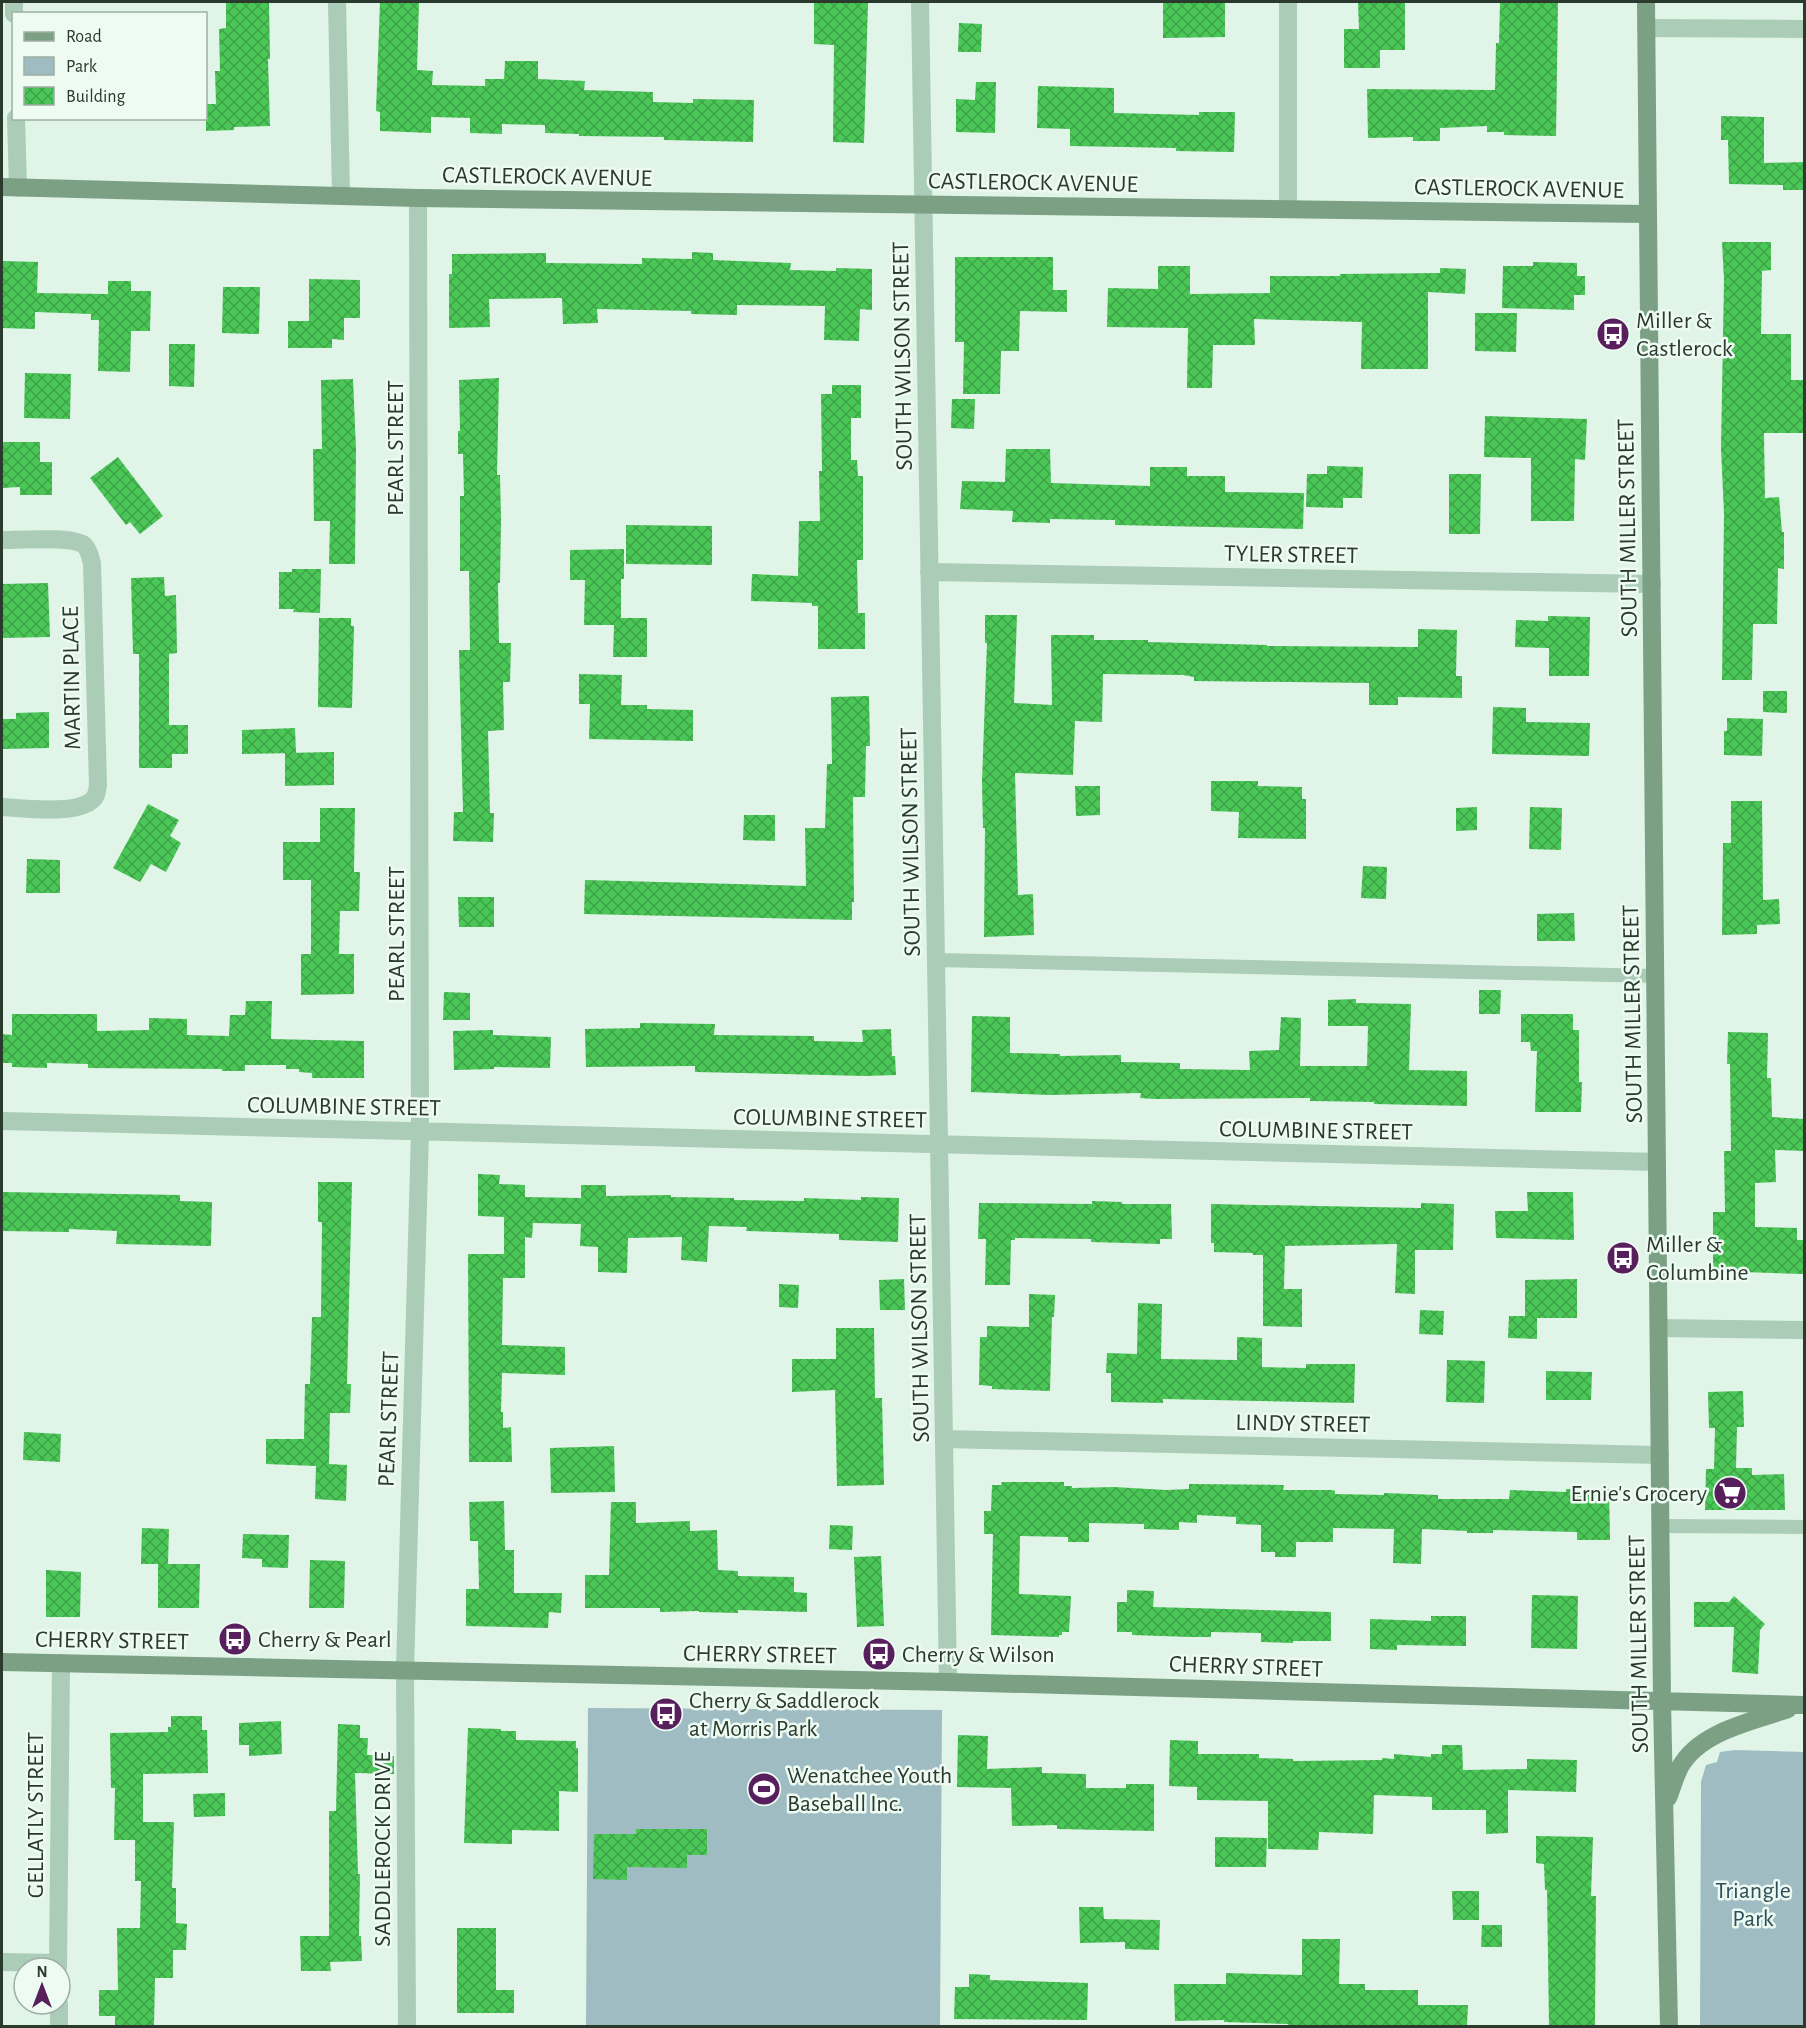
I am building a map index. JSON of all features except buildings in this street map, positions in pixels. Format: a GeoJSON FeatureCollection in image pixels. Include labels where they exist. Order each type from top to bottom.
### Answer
{"type":"FeatureCollection","features":[{"type":"Feature","properties":{"kind":"main road","name":"SOUTH MILLER STREET"},"geometry":{"type":"LineString","coordinates":[[1646,2],[1662,1702],[1669,2026]]}},
{"type":"Feature","properties":{"kind":"main road"},"geometry":{"type":"LineString","coordinates":[[10,187],[341,195]]}},
{"type":"Feature","properties":{"kind":"main road","name":"CASTLEROCK AVENUE"},"geometry":{"type":"LineString","coordinates":[[341,195],[418,198],[1648,214]]}},
{"type":"Feature","properties":{"kind":"main road","name":"CHERRY STREET"},"geometry":{"type":"LineString","coordinates":[[2,1662],[948,1682],[1803,1705]]}},
{"type":"Feature","properties":{"kind":"main road"},"geometry":{"type":"LineString","coordinates":[[1665,1806],[1680,1767],[1693,1750],[1716,1735],[1803,1705]]}},
{"type":"Feature","properties":{"kind":"street"},"geometry":{"type":"LineString","coordinates":[[337,2],[341,195]]}},
{"type":"Feature","properties":{"kind":"street","name":"SOUTH WILSON STREET"},"geometry":{"type":"LineString","coordinates":[[920,2],[948,1682]]}},
{"type":"Feature","properties":{"kind":"street"},"geometry":{"type":"LineString","coordinates":[[1288,2],[1288,209]]}},
{"type":"Feature","properties":{"kind":"street"},"geometry":{"type":"LineString","coordinates":[[1646,28],[1804,29]]}},
{"type":"Feature","properties":{"kind":"street"},"geometry":{"type":"LineString","coordinates":[[10,187],[16,120]]}},
{"type":"Feature","properties":{"kind":"street","name":"PEARL STREET"},"geometry":{"type":"LineString","coordinates":[[405,1670],[420,1132],[418,198]]}},
{"type":"Feature","properties":{"kind":"street","name":"MARTIN PLACE"},"geometry":{"type":"LineString","coordinates":[[2,540],[71,540],[84,544],[89,552],[92,563],[98,786],[96,796],[74,809],[2,807]]}},
{"type":"Feature","properties":{"kind":"street","name":"TYLER STREET"},"geometry":{"type":"LineString","coordinates":[[930,572],[1652,584]]}},
{"type":"Feature","properties":{"kind":"street","name":"COLUMBINE STREET"},"geometry":{"type":"LineString","coordinates":[[2,1121],[1657,1162]]}},
{"type":"Feature","properties":{"kind":"street"},"geometry":{"type":"LineString","coordinates":[[1659,1328],[1804,1330]]}},
{"type":"Feature","properties":{"kind":"street","name":"LINDY STREET"},"geometry":{"type":"LineString","coordinates":[[945,1440],[1660,1455]]}},
{"type":"Feature","properties":{"kind":"street","name":"GELLATLY STREET"},"geometry":{"type":"LineString","coordinates":[[58,1956],[61,1663]]}},
{"type":"Feature","properties":{"kind":"street","name":"SADDLEROCK DRIVE"},"geometry":{"type":"LineString","coordinates":[[405,1670],[407,2026]]}},
{"type":"Feature","properties":{"kind":"lane"},"geometry":{"type":"LineString","coordinates":[[936,960],[1656,976]]}},
{"type":"Feature","properties":{"kind":"lane"},"geometry":{"type":"LineString","coordinates":[[1661,1526],[1804,1527]]}},
{"type":"Feature","properties":{"kind":"green space","name":"Wenatchee Youth Baseball Inc."},"geometry":{"type":"Polygon","coordinates":[[[588,1708],[942,1710],[940,2026],[586,2026],[588,1708]]]}},
{"type":"Feature","properties":{"kind":"green space","name":"Triangle Park"},"geometry":{"type":"Polygon","coordinates":[[[1735,1750],[1804,1752],[1804,2026],[1700,2026],[1701,1782],[1706,1765],[1717,1762],[1720,1752],[1735,1750]]]}},
{"type":"Feature","properties":{"kind":"place","name":"Miller & Castlerock"},"geometry":{"type":"Point","coordinates":[1613,334]}},
{"type":"Feature","properties":{"kind":"place","name":"Miller & Columbine"},"geometry":{"type":"Point","coordinates":[1623,1258]}},
{"type":"Feature","properties":{"kind":"place","name":"Ernie's Grocery"},"geometry":{"type":"Point","coordinates":[1730,1493]}},
{"type":"Feature","properties":{"kind":"place","name":"Cherry & Pearl"},"geometry":{"type":"Point","coordinates":[235,1639]}},
{"type":"Feature","properties":{"kind":"place","name":"Cherry & Wilson"},"geometry":{"type":"Point","coordinates":[879,1654]}},
{"type":"Feature","properties":{"kind":"place","name":"Cherry & Saddlerock at Morris Park"},"geometry":{"type":"Point","coordinates":[666,1714]}},
{"type":"Feature","properties":{"kind":"place","name":"Wenatchee Youth Baseball Inc."},"geometry":{"type":"Point","coordinates":[764,1789]}}]}
